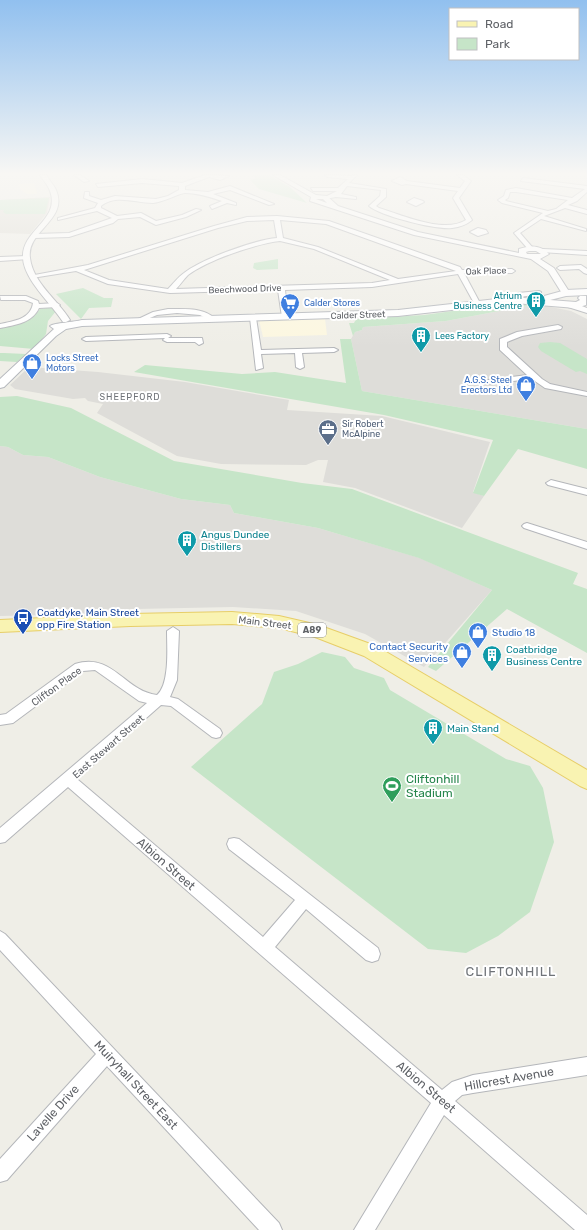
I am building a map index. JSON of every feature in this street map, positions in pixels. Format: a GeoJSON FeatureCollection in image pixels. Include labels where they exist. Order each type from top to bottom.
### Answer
{"type":"FeatureCollection","features":[{"type":"Feature","properties":{"kind":"main road","name":"Calder Street"},"geometry":{"type":"LineString","coordinates":[[62,323],[398,313],[535,296],[584,300]]}},
{"type":"Feature","properties":{"kind":"main road","name":"Calder Street"},"geometry":{"type":"LineString","coordinates":[[564,299],[584,300]]}},
{"type":"Feature","properties":{"kind":"main road"},"geometry":{"type":"LineString","coordinates":[[0,384],[62,323]]}},
{"type":"Feature","properties":{"kind":"main road","name":"Main Street"},"geometry":{"type":"LineString","coordinates":[[0,626],[218,618],[255,619],[301,627],[339,638],[370,651],[587,780]]}},
{"type":"Feature","properties":{"kind":"street"},"geometry":{"type":"LineString","coordinates":[[37,232],[27,250],[27,258],[32,276],[40,288],[57,305],[62,323]]}},
{"type":"Feature","properties":{"kind":"street"},"geometry":{"type":"LineString","coordinates":[[34,236],[69,235],[77,232]]}},
{"type":"Feature","properties":{"kind":"street"},"geometry":{"type":"LineString","coordinates":[[32,276],[79,270],[199,232]]}},
{"type":"Feature","properties":{"kind":"street"},"geometry":{"type":"LineString","coordinates":[[279,232],[280,239]]}},
{"type":"Feature","properties":{"kind":"street"},"geometry":{"type":"LineString","coordinates":[[359,232],[458,268],[476,304]]}},
{"type":"Feature","properties":{"kind":"street"},"geometry":{"type":"LineString","coordinates":[[411,232],[496,251],[523,253],[534,258],[547,267]]}},
{"type":"Feature","properties":{"kind":"street"},"geometry":{"type":"LineString","coordinates":[[518,232],[530,248],[544,254]]}},
{"type":"Feature","properties":{"kind":"street"},"geometry":{"type":"LineString","coordinates":[[170,291],[186,274],[215,259],[263,241],[280,239],[316,248],[400,282]]}},
{"type":"Feature","properties":{"kind":"street"},"geometry":{"type":"LineString","coordinates":[[523,253],[530,248]]}},
{"type":"Feature","properties":{"kind":"street"},"geometry":{"type":"LineString","coordinates":[[534,258],[544,254],[587,253]]}},
{"type":"Feature","properties":{"kind":"street"},"geometry":{"type":"LineString","coordinates":[[544,254],[543,259],[564,299]]}},
{"type":"Feature","properties":{"kind":"street"},"geometry":{"type":"LineString","coordinates":[[0,259],[27,258]]}},
{"type":"Feature","properties":{"kind":"street"},"geometry":{"type":"LineString","coordinates":[[560,268],[581,267],[587,273]]}},
{"type":"Feature","properties":{"kind":"street","name":"Beechwood Drive"},"geometry":{"type":"LineString","coordinates":[[79,270],[108,282],[170,291],[372,285],[461,272]]}},
{"type":"Feature","properties":{"kind":"street","name":"Oak Place"},"geometry":{"type":"LineString","coordinates":[[461,272],[512,270]]}},
{"type":"Feature","properties":{"kind":"street"},"geometry":{"type":"LineString","coordinates":[[281,287],[285,317]]}},
{"type":"Feature","properties":{"kind":"street"},"geometry":{"type":"LineString","coordinates":[[0,326],[20,322],[31,316],[36,306],[36,302],[26,298],[1,298]]}},
{"type":"Feature","properties":{"kind":"street"},"geometry":{"type":"LineString","coordinates":[[36,306],[57,305]]}},
{"type":"Feature","properties":{"kind":"street","name":"Calder Street"},"geometry":{"type":"LineString","coordinates":[[138,321],[155,313],[176,312],[198,312],[209,315],[212,319]]}},
{"type":"Feature","properties":{"kind":"street"},"geometry":{"type":"LineString","coordinates":[[253,318],[260,368]]}},
{"type":"Feature","properties":{"kind":"street"},"geometry":{"type":"LineString","coordinates":[[167,340],[169,320]]}},
{"type":"Feature","properties":{"kind":"street"},"geometry":{"type":"LineString","coordinates":[[558,327],[513,336],[503,341],[502,346],[534,376],[548,386],[587,394]]}},
{"type":"Feature","properties":{"kind":"street"},"geometry":{"type":"LineString","coordinates":[[534,331],[543,340]]}},
{"type":"Feature","properties":{"kind":"street"},"geometry":{"type":"LineString","coordinates":[[86,339],[199,340],[199,343]]}},
{"type":"Feature","properties":{"kind":"street"},"geometry":{"type":"LineString","coordinates":[[258,352],[334,350]]}},
{"type":"Feature","properties":{"kind":"street"},"geometry":{"type":"LineString","coordinates":[[298,351],[300,367]]}},
{"type":"Feature","properties":{"kind":"street"},"geometry":{"type":"LineString","coordinates":[[488,382],[534,376]]}},
{"type":"Feature","properties":{"kind":"street"},"geometry":{"type":"LineString","coordinates":[[551,483],[587,492]]}},
{"type":"Feature","properties":{"kind":"street"},"geometry":{"type":"LineString","coordinates":[[526,526],[587,546]]}},
{"type":"Feature","properties":{"kind":"street","name":"East Stewart Street"},"geometry":{"type":"LineString","coordinates":[[0,837],[69,780],[160,700],[168,689],[171,680],[173,631]]}},
{"type":"Feature","properties":{"kind":"street","name":"Clifton Place"},"geometry":{"type":"LineString","coordinates":[[0,720],[9,719],[79,667],[87,665],[98,666],[143,698],[174,702],[216,733]]}},
{"type":"Feature","properties":{"kind":"street","name":"Albion Street"},"geometry":{"type":"LineString","coordinates":[[69,780],[379,1048],[443,1100],[587,1228]]}},
{"type":"Feature","properties":{"kind":"street"},"geometry":{"type":"LineString","coordinates":[[234,844],[305,899],[372,954]]}},
{"type":"Feature","properties":{"kind":"street"},"geometry":{"type":"LineString","coordinates":[[264,948],[305,899]]}},
{"type":"Feature","properties":{"kind":"street","name":"Muiryhall Street East"},"geometry":{"type":"LineString","coordinates":[[0,939],[272,1230]]}},
{"type":"Feature","properties":{"kind":"street","name":"Lavelle Drive"},"geometry":{"type":"LineString","coordinates":[[0,1173],[107,1054]]}},
{"type":"Feature","properties":{"kind":"street","name":"Hillcrest Avenue"},"geometry":{"type":"LineString","coordinates":[[364,1230],[443,1100],[458,1088],[473,1084],[587,1066]]}},
{"type":"Feature","properties":{"kind":"shaded area"},"geometry":{"type":"Polygon","coordinates":[[[0,232],[31,232],[30,234],[0,232]]]}},
{"type":"Feature","properties":{"kind":"shaded area"},"geometry":{"type":"Polygon","coordinates":[[[536,304],[571,311],[587,319],[587,429],[362,391],[351,339],[355,332],[362,330],[363,327],[446,321],[536,304]]]}},
{"type":"Feature","properties":{"kind":"shaded area"},"geometry":{"type":"Polygon","coordinates":[[[325,319],[327,335],[263,337],[259,320],[325,319]]]}},
{"type":"Feature","properties":{"kind":"shaded area"},"geometry":{"type":"Polygon","coordinates":[[[29,367],[98,372],[185,382],[289,400],[287,410],[382,416],[490,442],[473,492],[484,496],[462,528],[355,488],[323,482],[328,460],[318,460],[306,465],[221,464],[177,456],[97,413],[103,404],[88,401],[85,398],[73,399],[15,389],[10,385],[29,367]]]}},
{"type":"Feature","properties":{"kind":"shaded area"},"geometry":{"type":"Polygon","coordinates":[[[0,446],[8,447],[23,455],[48,457],[100,477],[181,499],[230,505],[234,513],[318,528],[420,558],[492,590],[424,667],[365,634],[296,611],[233,607],[87,610],[86,614],[0,616],[0,446]]]}},
{"type":"Feature","properties":{"kind":"green space"},"geometry":{"type":"Polygon","coordinates":[[[278,259],[278,269],[257,270],[253,268],[254,263],[278,259]]]}},
{"type":"Feature","properties":{"kind":"green space"},"geometry":{"type":"Polygon","coordinates":[[[83,288],[104,298],[113,298],[111,307],[89,308],[81,319],[56,294],[83,288]]]}},
{"type":"Feature","properties":{"kind":"green space"},"geometry":{"type":"Polygon","coordinates":[[[536,304],[446,321],[363,327],[362,330],[355,332],[353,336],[349,323],[354,323],[356,319],[424,315],[495,305],[536,304]]]}},
{"type":"Feature","properties":{"kind":"green space"},"geometry":{"type":"Polygon","coordinates":[[[53,307],[56,311],[48,321],[46,334],[34,349],[0,346],[0,327],[18,324],[33,317],[40,309],[53,307]]]}},
{"type":"Feature","properties":{"kind":"green space"},"geometry":{"type":"Polygon","coordinates":[[[340,339],[351,339],[362,391],[587,429],[587,469],[518,449],[484,496],[473,493],[493,440],[384,415],[134,372],[145,365],[242,374],[275,372],[346,383],[340,339]]]}},
{"type":"Feature","properties":{"kind":"green space"},"geometry":{"type":"Polygon","coordinates":[[[540,343],[560,343],[587,359],[587,374],[580,371],[576,372],[541,351],[538,347],[540,343]]]}},
{"type":"Feature","properties":{"kind":"green space"},"geometry":{"type":"Polygon","coordinates":[[[0,353],[26,354],[17,362],[0,361],[0,353]]]}},
{"type":"Feature","properties":{"kind":"green space"},"geometry":{"type":"Polygon","coordinates":[[[17,396],[71,408],[174,461],[302,483],[352,489],[578,573],[573,584],[587,589],[587,653],[507,609],[436,671],[428,667],[492,590],[419,558],[318,528],[234,513],[230,505],[181,499],[100,477],[48,457],[23,455],[8,447],[0,446],[0,397],[17,396]]]}},
{"type":"Feature","properties":{"kind":"green space","name":"Cliftonhill Stadium"},"geometry":{"type":"Polygon","coordinates":[[[322,652],[345,657],[354,668],[384,678],[390,690],[506,759],[530,766],[543,788],[554,842],[530,912],[498,936],[466,953],[428,949],[191,767],[262,704],[274,672],[298,664],[322,652]]]}},
{"type":"Feature","properties":{"kind":"place","name":"Atrium Business Centre"},"geometry":{"type":"Point","coordinates":[536,318]}},
{"type":"Feature","properties":{"kind":"place","name":"Calder Stores"},"geometry":{"type":"Point","coordinates":[290,320]}},
{"type":"Feature","properties":{"kind":"place","name":"Lees Factory"},"geometry":{"type":"Point","coordinates":[421,353]}},
{"type":"Feature","properties":{"kind":"place","name":"Locks Street Motors"},"geometry":{"type":"Point","coordinates":[32,380]}},
{"type":"Feature","properties":{"kind":"place","name":"A.G.S. Steel Erectors Ltd"},"geometry":{"type":"Point","coordinates":[526,402]}},
{"type":"Feature","properties":{"kind":"place","name":"Sir Robert McAlpine"},"geometry":{"type":"Point","coordinates":[328,446]}},
{"type":"Feature","properties":{"kind":"place","name":"Angus Dundee Distillers"},"geometry":{"type":"Point","coordinates":[187,557]}},
{"type":"Feature","properties":{"kind":"place","name":"Coatdyke, Main Street opp Fire Station"},"geometry":{"type":"Point","coordinates":[23,635]}},
{"type":"Feature","properties":{"kind":"place","name":"Studio 18"},"geometry":{"type":"Point","coordinates":[478,649]}},
{"type":"Feature","properties":{"kind":"place","name":"Contact Security Services"},"geometry":{"type":"Point","coordinates":[462,669]}},
{"type":"Feature","properties":{"kind":"place","name":"Coatbridge Business Centre"},"geometry":{"type":"Point","coordinates":[492,672]}},
{"type":"Feature","properties":{"kind":"place","name":"Main Stand"},"geometry":{"type":"Point","coordinates":[433,745]}},
{"type":"Feature","properties":{"kind":"place","name":"Cliftonhill Stadium"},"geometry":{"type":"Point","coordinates":[392,803]}},
{"type":"Feature","properties":{"kind":"district","name":"SHEEPFORD"},"geometry":{"type":"Point","coordinates":[130,397]}},
{"type":"Feature","properties":{"kind":"district","name":"CLIFTONHILL"},"geometry":{"type":"Point","coordinates":[511,971]}}]}
